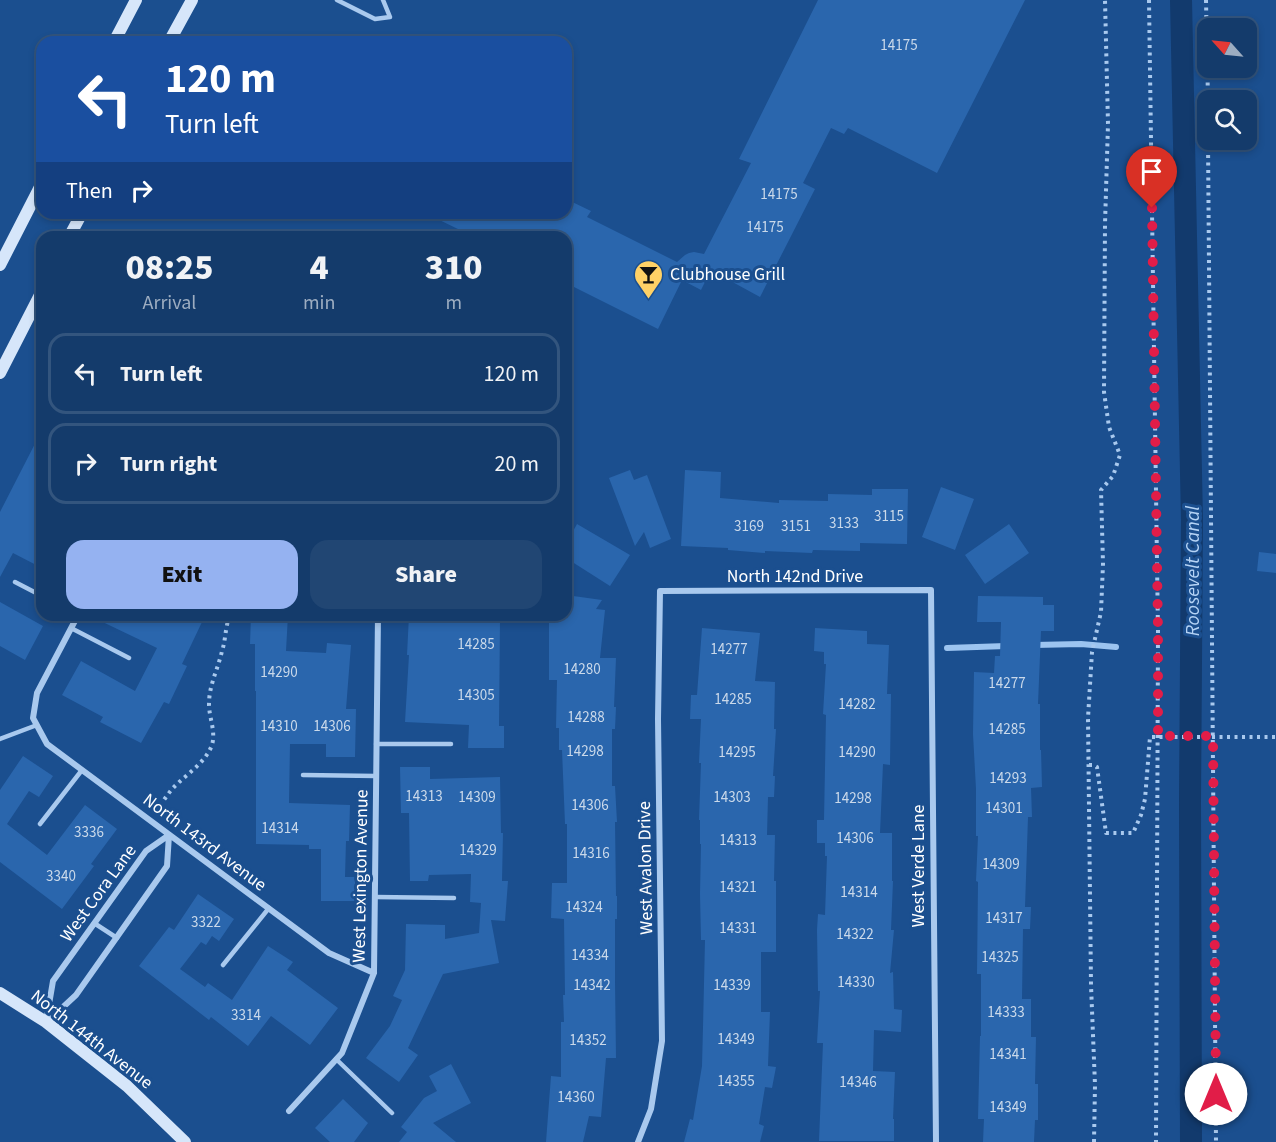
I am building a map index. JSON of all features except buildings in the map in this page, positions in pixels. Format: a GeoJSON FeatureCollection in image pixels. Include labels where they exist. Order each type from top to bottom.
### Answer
{"type":"FeatureCollection","features":[{"type":"Feature","properties":{"kind":"main road"},"geometry":{"type":"LineString","coordinates":[[117,36],[136,0]]}},
{"type":"Feature","properties":{"kind":"main road"},"geometry":{"type":"LineString","coordinates":[[172,36],[192,0]]}},
{"type":"Feature","properties":{"kind":"main road"},"geometry":{"type":"LineString","coordinates":[[0,265],[36,195]]}},
{"type":"Feature","properties":{"kind":"main road"},"geometry":{"type":"LineString","coordinates":[[0,373],[36,303]]}},
{"type":"Feature","properties":{"kind":"main road","name":"North 144th Avenue"},"geometry":{"type":"LineString","coordinates":[[0,993],[46,1022],[127,1086],[185,1142]]}},
{"type":"Feature","properties":{"kind":"street","name":"North 142nd Drive"},"geometry":{"type":"LineString","coordinates":[[660,591],[931,591]]}},
{"type":"Feature","properties":{"kind":"street","name":"West Avalon Drive"},"geometry":{"type":"LineString","coordinates":[[638,1142],[651,1109],[662,1041],[658,718],[660,591]]}},
{"type":"Feature","properties":{"kind":"street","name":"West Verde Lane"},"geometry":{"type":"LineString","coordinates":[[931,591],[936,1142]]}},
{"type":"Feature","properties":{"kind":"street"},"geometry":{"type":"LineString","coordinates":[[71,628],[75,621]]}},
{"type":"Feature","properties":{"kind":"street","name":"West Lexington Avenue"},"geometry":{"type":"LineString","coordinates":[[289,1111],[342,1053],[374,973],[378,621]]}},
{"type":"Feature","properties":{"kind":"street","name":"North 143rd Avenue"},"geometry":{"type":"LineString","coordinates":[[71,628],[37,693],[33,718],[47,744],[329,953],[374,973]]}},
{"type":"Feature","properties":{"kind":"street"},"geometry":{"type":"LineString","coordinates":[[46,1022],[76,995],[167,866],[170,835]]}},
{"type":"Feature","properties":{"kind":"street","name":"West Cora Lane"},"geometry":{"type":"LineString","coordinates":[[46,1022],[53,981],[146,851],[170,835]]}},
{"type":"Feature","properties":{"kind":"lane"},"geometry":{"type":"LineString","coordinates":[[337,0],[375,19],[390,17],[383,0]]}},
{"type":"Feature","properties":{"kind":"lane"},"geometry":{"type":"LineString","coordinates":[[15,582],[36,593]]}},
{"type":"Feature","properties":{"kind":"lane"},"geometry":{"type":"LineString","coordinates":[[71,628],[129,658]]}},
{"type":"Feature","properties":{"kind":"lane"},"geometry":{"type":"LineString","coordinates":[[0,739],[37,725]]}},
{"type":"Feature","properties":{"kind":"lane"},"geometry":{"type":"LineString","coordinates":[[376,744],[451,744]]}},
{"type":"Feature","properties":{"kind":"lane"},"geometry":{"type":"LineString","coordinates":[[40,824],[82,770]]}},
{"type":"Feature","properties":{"kind":"lane"},"geometry":{"type":"LineString","coordinates":[[303,775],[376,776]]}},
{"type":"Feature","properties":{"kind":"lane"},"geometry":{"type":"LineString","coordinates":[[375,897],[454,898]]}},
{"type":"Feature","properties":{"kind":"lane"},"geometry":{"type":"LineString","coordinates":[[223,964],[269,908]]}},
{"type":"Feature","properties":{"kind":"lane"},"geometry":{"type":"LineString","coordinates":[[94,923],[117,938]]}},
{"type":"Feature","properties":{"kind":"lane"},"geometry":{"type":"LineString","coordinates":[[336,1059],[392,1113]]}},
{"type":"Feature","properties":{"kind":"path"},"geometry":{"type":"LineString","coordinates":[[1094,1142],[1095,1085],[1091,985],[1088,718],[1092,652],[1101,612],[1103,516],[1101,490],[1113,476],[1120,455],[1109,427],[1104,392],[1108,124],[1105,0]]}},
{"type":"Feature","properties":{"kind":"path"},"geometry":{"type":"LineString","coordinates":[[1149,0],[1158,632],[1156,1142]]}},
{"type":"Feature","properties":{"kind":"path"},"geometry":{"type":"LineString","coordinates":[[1206,0],[1208,90]]}},
{"type":"Feature","properties":{"kind":"path"},"geometry":{"type":"LineString","coordinates":[[1208,150],[1216,1142]]}},
{"type":"Feature","properties":{"kind":"path"},"geometry":{"type":"LineString","coordinates":[[150,820],[175,786],[200,764],[213,743],[213,728],[208,707],[228,621]]}},
{"type":"Feature","properties":{"kind":"path"},"geometry":{"type":"LineString","coordinates":[[1089,765],[1096,767],[1106,833],[1133,833],[1145,799],[1150,737],[1276,736]]}},
{"type":"Feature","properties":{"kind":"waterway","name":"Roosevelt Canal"},"geometry":{"type":"LineString","coordinates":[[1181,0],[1192,520],[1191,1142]]}},
{"type":"Feature","properties":{"kind":"waterway"},"geometry":{"type":"LineString","coordinates":[[1034,645],[1081,644],[1116,647]]}},
{"type":"Feature","properties":{"kind":"waterway"},"geometry":{"type":"LineString","coordinates":[[947,648],[1006,646]]}},
{"type":"Feature","properties":{"kind":"place","name":"Clubhouse Grill"},"geometry":{"type":"Point","coordinates":[649,300]}},
{"type":"Feature","properties":{"kind":"route"},"geometry":{"type":"LineString","coordinates":[[1152,208],[1158,736],[1213,736],[1216,1094]]}}]}
